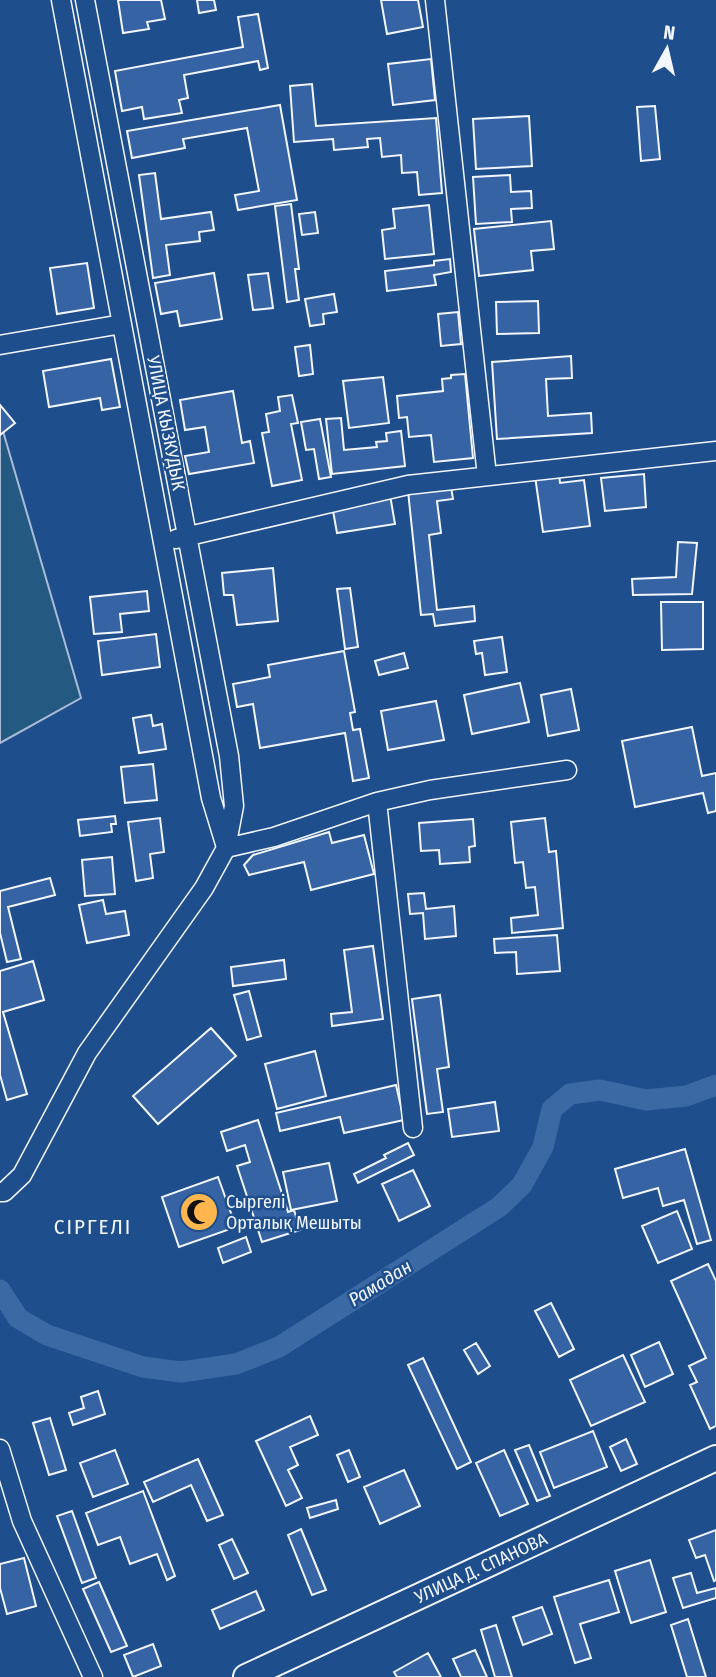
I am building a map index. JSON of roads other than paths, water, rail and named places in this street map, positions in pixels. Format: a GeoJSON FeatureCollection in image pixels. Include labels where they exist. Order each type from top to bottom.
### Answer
{"type":"FeatureCollection","features":[{"type":"Feature","properties":{"kind":"main road","name":"УЛИЦА Д. СПАНОВА"},"geometry":{"type":"LineString","coordinates":[[246,1677],[716,1458]]}},
{"type":"Feature","properties":{"kind":"street"},"geometry":{"type":"LineString","coordinates":[[61,0],[211,799],[226,848],[274,837],[377,802],[430,790],[567,770]]}},
{"type":"Feature","properties":{"kind":"street","name":"УЛИЦА КЫЗКУДЫК"},"geometry":{"type":"LineString","coordinates":[[2,1192],[22,1175],[87,1053],[204,888],[226,848],[233,806],[229,756],[85,0]]}},
{"type":"Feature","properties":{"kind":"street"},"geometry":{"type":"LineString","coordinates":[[435,0],[487,476]]}},
{"type":"Feature","properties":{"kind":"street"},"geometry":{"type":"LineString","coordinates":[[108,250],[132,245]]}},
{"type":"Feature","properties":{"kind":"street"},"geometry":{"type":"LineString","coordinates":[[0,345],[122,324]]}},
{"type":"Feature","properties":{"kind":"street"},"geometry":{"type":"LineString","coordinates":[[163,543],[187,535],[408,485],[716,451]]}},
{"type":"Feature","properties":{"kind":"street"},"geometry":{"type":"LineString","coordinates":[[377,802],[413,1128]]}},
{"type":"Feature","properties":{"kind":"street"},"geometry":{"type":"LineString","coordinates":[[0,1449],[22,1521],[93,1677]]}},
{"type":"Feature","properties":{"kind":"waterway","name":"Рамадан"},"geometry":{"type":"LineString","coordinates":[[0,1290],[18,1318],[47,1335],[143,1367],[181,1372],[236,1364],[279,1347],[499,1207],[522,1185],[543,1147],[552,1109],[570,1094],[600,1090],[646,1100],[686,1096],[716,1085]]}},
{"type":"Feature","properties":{"kind":"place","name":"Сыргелі Орталық Мешыты"},"geometry":{"type":"Point","coordinates":[199,1212]}},
{"type":"Feature","properties":{"kind":"district","name":"СІРГЕЛІ"},"geometry":{"type":"Point","coordinates":[93,1227]}}]}
